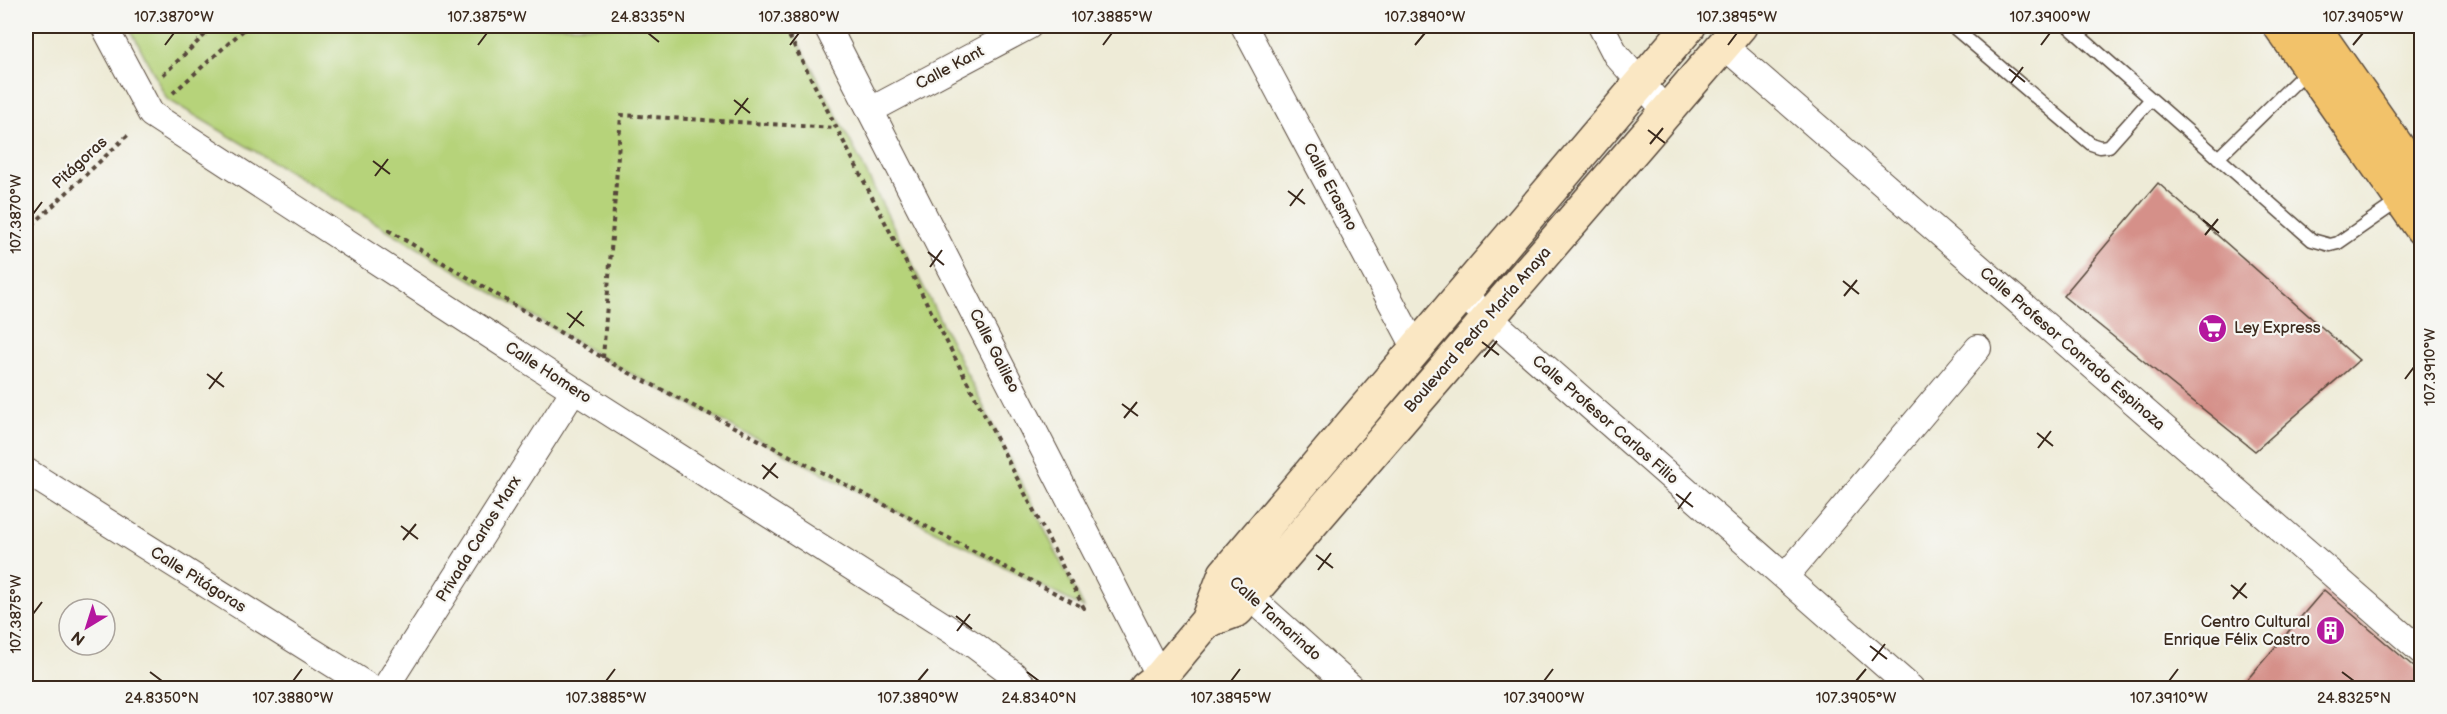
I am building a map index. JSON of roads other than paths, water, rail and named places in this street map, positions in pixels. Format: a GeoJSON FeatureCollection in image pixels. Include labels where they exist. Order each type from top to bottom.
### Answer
{"type":"FeatureCollection","features":[{"type":"Feature","properties":{"kind":"main road"},"geometry":{"type":"LineString","coordinates":[[2280,26],[2310,68],[2411,191]]}},
{"type":"Feature","properties":{"kind":"main road"},"geometry":{"type":"LineString","coordinates":[[2314,26],[2411,191],[2421,229]]}},
{"type":"Feature","properties":{"kind":"street","name":"Calle Homero"},"geometry":{"type":"LineString","coordinates":[[104,26],[159,106],[574,390],[974,645],[1014,675],[1026,688]]}},
{"type":"Feature","properties":{"kind":"street","name":"Calle Galileo"},"geometry":{"type":"LineString","coordinates":[[827,26],[871,110],[1153,683]]}},
{"type":"Feature","properties":{"kind":"street","name":"Calle Kant"},"geometry":{"type":"LineString","coordinates":[[871,110],[1029,26]]}},
{"type":"Feature","properties":{"kind":"street","name":"Calle Erasmo"},"geometry":{"type":"LineString","coordinates":[[1244,26],[1416,349]]}},
{"type":"Feature","properties":{"kind":"street"},"geometry":{"type":"LineString","coordinates":[[1601,26],[1617,55],[1666,111]]}},
{"type":"Feature","properties":{"kind":"street","name":"Boulevard Pedro María Anaya"},"geometry":{"type":"LineString","coordinates":[[1153,683],[1207,621],[1225,574],[1689,26]]}},
{"type":"Feature","properties":{"kind":"street","name":"Boulevard Pedro María Anaya"},"geometry":{"type":"LineString","coordinates":[[1207,621],[1237,610],[1731,35]]}},
{"type":"Feature","properties":{"kind":"street","name":"Calle Profesor Conrado Espinoza"},"geometry":{"type":"LineString","coordinates":[[1731,35],[2421,652]]}},
{"type":"Feature","properties":{"kind":"street","name":"Calle Profesor Carlos Filio"},"geometry":{"type":"LineString","coordinates":[[1462,294],[1911,688]]}},
{"type":"Feature","properties":{"kind":"street"},"geometry":{"type":"LineString","coordinates":[[1785,577],[1978,348]]}},
{"type":"Feature","properties":{"kind":"street","name":"Privada Carlos Marx"},"geometry":{"type":"LineString","coordinates":[[385,688],[574,390]]}},
{"type":"Feature","properties":{"kind":"street","name":"Calle Pitágoras"},"geometry":{"type":"LineString","coordinates":[[26,471],[371,688]]}},
{"type":"Feature","properties":{"kind":"street","name":"Calle Tamarindo"},"geometry":{"type":"LineString","coordinates":[[1225,574],[1352,688]]}},
{"type":"Feature","properties":{"kind":"lane"},"geometry":{"type":"LineString","coordinates":[[1952,26],[2091,144],[2109,146],[2151,99]]}},
{"type":"Feature","properties":{"kind":"lane"},"geometry":{"type":"LineString","coordinates":[[2068,26],[2312,240],[2330,246],[2338,243],[2411,191]]}},
{"type":"Feature","properties":{"kind":"lane"},"geometry":{"type":"LineString","coordinates":[[2218,158],[2310,68]]}},
{"type":"Feature","properties":{"kind":"place","name":"Ley Express"},"geometry":{"type":"Point","coordinates":[2213,328]}},
{"type":"Feature","properties":{"kind":"place","name":"Centro Cultural Enrique Félix Castro"},"geometry":{"type":"Point","coordinates":[2331,631]}}]}
